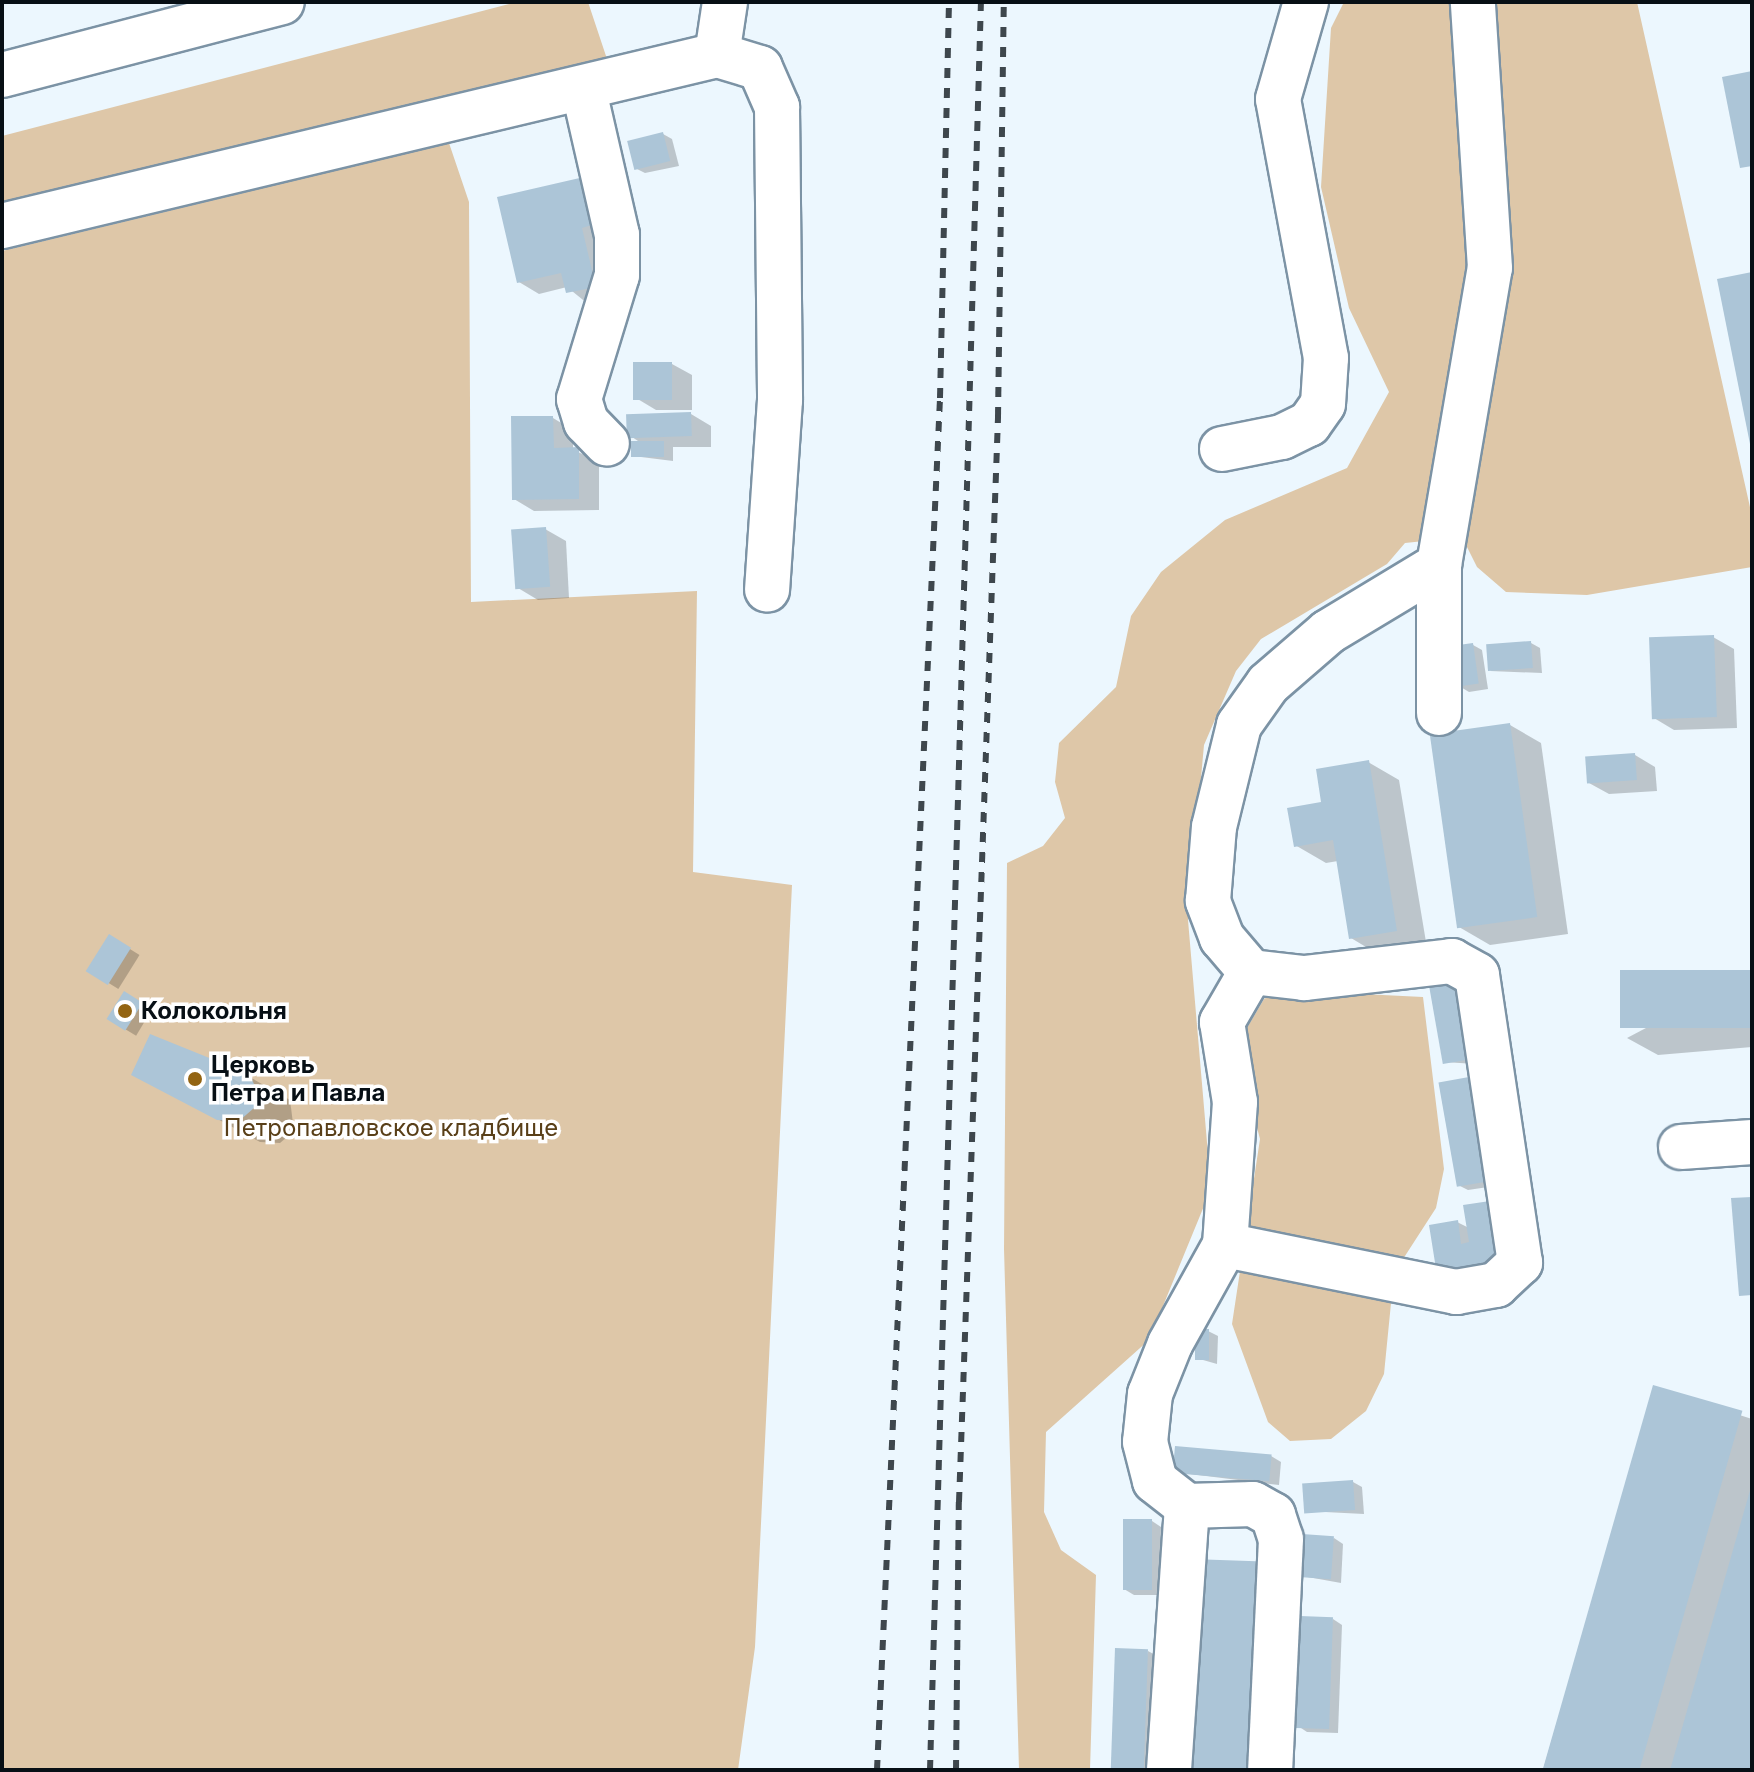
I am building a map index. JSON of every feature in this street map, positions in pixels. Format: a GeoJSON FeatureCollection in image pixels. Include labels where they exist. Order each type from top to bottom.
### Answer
{"type":"FeatureCollection","features":[{"type":"Feature","properties":{"kind":"main road"},"geometry":{"type":"LineString","coordinates":[[2,75],[282,2]]}},
{"type":"Feature","properties":{"kind":"main road"},"geometry":{"type":"LineString","coordinates":[[717,55],[725,2]]}},
{"type":"Feature","properties":{"kind":"main road"},"geometry":{"type":"LineString","coordinates":[[1222,449],[1282,437],[1309,424],[1323,404],[1326,358],[1278,99],[1306,2]]}},
{"type":"Feature","properties":{"kind":"main road"},"geometry":{"type":"LineString","coordinates":[[1439,713],[1439,565],[1490,268],[1473,2]]}},
{"type":"Feature","properties":{"kind":"main road"},"geometry":{"type":"LineString","coordinates":[[2,226],[584,91],[717,55],[760,68],[777,107],[780,400],[767,590]]}},
{"type":"Feature","properties":{"kind":"main road"},"geometry":{"type":"LineString","coordinates":[[584,91],[617,235],[617,275],[579,399],[586,422],[607,444]]}},
{"type":"Feature","properties":{"kind":"main road"},"geometry":{"type":"LineString","coordinates":[[1225,1245],[1456,1292],[1496,1285],[1520,1263],[1477,975],[1452,961],[1304,978],[1251,972],[1222,938],[1208,901],[1214,827],[1239,725],[1268,684],[1328,632],[1439,565]]}},
{"type":"Feature","properties":{"kind":"main road"},"geometry":{"type":"LineString","coordinates":[[1251,972],[1222,1022],[1235,1102],[1225,1245],[1150,1394],[1145,1442],[1155,1481],[1187,1506],[1253,1504],[1273,1515],[1281,1539],[1270,1770]]}},
{"type":"Feature","properties":{"kind":"main road"},"geometry":{"type":"LineString","coordinates":[[1681,1147],[1752,1142]]}},
{"type":"Feature","properties":{"kind":"main road"},"geometry":{"type":"LineString","coordinates":[[1169,1770],[1187,1506]]}},
{"type":"Feature","properties":{"kind":"green space"},"geometry":{"type":"Polygon","coordinates":[[[517,2],[588,2],[609,65],[2,206],[2,136],[517,2]]]}},
{"type":"Feature","properties":{"kind":"green space"},"geometry":{"type":"Polygon","coordinates":[[[1344,2],[1637,2],[1752,516],[1752,567],[1587,595],[1506,592],[1477,567],[1462,537],[1405,543],[1387,564],[1261,639],[1236,671],[1204,745],[1188,920],[1211,1189],[1149,1340],[1046,1432],[1044,1512],[1061,1550],[1096,1575],[1090,1770],[1019,1770],[1004,1249],[1007,863],[1043,846],[1065,818],[1055,782],[1059,743],[1116,687],[1131,616],[1161,572],[1225,520],[1347,468],[1389,392],[1349,308],[1321,187],[1331,28],[1344,2]]]}},
{"type":"Feature","properties":{"kind":"green space","name":"Петропавловское кладбище"},"geometry":{"type":"Polygon","coordinates":[[[449,143],[469,202],[471,602],[697,591],[693,872],[792,885],[755,1647],[738,1770],[2,1770],[2,251],[449,143]]]}},
{"type":"Feature","properties":{"kind":"green space"},"geometry":{"type":"Polygon","coordinates":[[[1281,990],[1423,997],[1444,1169],[1436,1208],[1394,1273],[1384,1374],[1366,1411],[1331,1439],[1290,1441],[1268,1422],[1232,1324],[1260,1139],[1243,1074],[1244,1033],[1264,999],[1281,990]]]}},
{"type":"Feature","properties":{"kind":"building"},"geometry":{"type":"Polygon","coordinates":[[[1752,71],[1752,166],[1740,168],[1722,77],[1752,71]]]}},
{"type":"Feature","properties":{"kind":"building"},"geometry":{"type":"Polygon","coordinates":[[[663,132],[670,161],[634,170],[627,141],[663,132]]]}},
{"type":"Feature","properties":{"kind":"building"},"geometry":{"type":"Polygon","coordinates":[[[584,177],[595,224],[582,228],[596,287],[566,293],[561,273],[517,283],[497,197],[584,177]]]}},
{"type":"Feature","properties":{"kind":"building"},"geometry":{"type":"Polygon","coordinates":[[[1752,272],[1752,449],[1751,449],[1717,279],[1752,272]]]}},
{"type":"Feature","properties":{"kind":"building"},"geometry":{"type":"Polygon","coordinates":[[[633,362],[672,362],[672,400],[633,400],[633,362]]]}},
{"type":"Feature","properties":{"kind":"building"},"geometry":{"type":"Polygon","coordinates":[[[691,412],[692,436],[627,438],[626,414],[691,412]]]}},
{"type":"Feature","properties":{"kind":"building"},"geometry":{"type":"Polygon","coordinates":[[[511,416],[553,416],[554,448],[579,447],[579,499],[512,500],[511,416]]]}},
{"type":"Feature","properties":{"kind":"building"},"geometry":{"type":"Polygon","coordinates":[[[631,441],[664,441],[664,457],[631,457],[631,441]]]}},
{"type":"Feature","properties":{"kind":"building"},"geometry":{"type":"Polygon","coordinates":[[[546,527],[550,587],[515,589],[511,529],[546,527]]]}},
{"type":"Feature","properties":{"kind":"building"},"geometry":{"type":"Polygon","coordinates":[[[1714,635],[1717,717],[1652,719],[1649,637],[1714,635]]]}},
{"type":"Feature","properties":{"kind":"building"},"geometry":{"type":"Polygon","coordinates":[[[1531,641],[1533,668],[1488,671],[1486,644],[1531,641]]]}},
{"type":"Feature","properties":{"kind":"building"},"geometry":{"type":"Polygon","coordinates":[[[1473,643],[1479,684],[1457,687],[1451,646],[1473,643]]]}},
{"type":"Feature","properties":{"kind":"building"},"geometry":{"type":"Polygon","coordinates":[[[1510,723],[1537,917],[1457,928],[1430,734],[1510,723]]]}},
{"type":"Feature","properties":{"kind":"building"},"geometry":{"type":"Polygon","coordinates":[[[1635,753],[1637,780],[1587,783],[1585,756],[1635,753]]]}},
{"type":"Feature","properties":{"kind":"building"},"geometry":{"type":"Polygon","coordinates":[[[1369,760],[1397,931],[1349,939],[1333,840],[1294,847],[1287,808],[1321,802],[1316,769],[1369,760]]]}},
{"type":"Feature","properties":{"kind":"building"},"geometry":{"type":"Polygon","coordinates":[[[109,934],[131,948],[108,985],[86,971],[109,934]]]}},
{"type":"Feature","properties":{"kind":"building"},"geometry":{"type":"Polygon","coordinates":[[[1620,970],[1752,970],[1752,1028],[1620,1028],[1620,970]]]}},
{"type":"Feature","properties":{"kind":"building"},"geometry":{"type":"Polygon","coordinates":[[[1452,972],[1467,1060],[1443,1064],[1427,976],[1452,972]]]}},
{"type":"Feature","properties":{"kind":"building","name":"Колокольня"},"geometry":{"type":"Polygon","coordinates":[[[124,991],[143,1003],[125,1031],[107,1019],[124,991]]]}},
{"type":"Feature","properties":{"kind":"building","name":"Церковь Петра и Павла"},"geometry":{"type":"Polygon","coordinates":[[[150,1034],[249,1074],[257,1090],[254,1108],[239,1121],[217,1120],[131,1075],[150,1034]]]}},
{"type":"Feature","properties":{"kind":"building"},"geometry":{"type":"Polygon","coordinates":[[[1469,1077],[1487,1181],[1457,1187],[1438,1082],[1469,1077]]]}},
{"type":"Feature","properties":{"kind":"building"},"geometry":{"type":"Polygon","coordinates":[[[1752,1197],[1752,1295],[1739,1296],[1731,1198],[1752,1197]]]}},
{"type":"Feature","properties":{"kind":"building"},"geometry":{"type":"Polygon","coordinates":[[[1490,1201],[1501,1264],[1437,1275],[1429,1225],[1458,1220],[1461,1244],[1469,1242],[1463,1205],[1490,1201]]]}},
{"type":"Feature","properties":{"kind":"building"},"geometry":{"type":"Polygon","coordinates":[[[1195,1329],[1209,1329],[1209,1360],[1195,1360],[1195,1329]]]}},
{"type":"Feature","properties":{"kind":"building"},"geometry":{"type":"Polygon","coordinates":[[[1653,1385],[1742,1411],[1639,1770],[1543,1770],[1653,1385]]]}},
{"type":"Feature","properties":{"kind":"building"},"geometry":{"type":"Polygon","coordinates":[[[1175,1446],[1272,1454],[1269,1481],[1173,1473],[1175,1446]]]}},
{"type":"Feature","properties":{"kind":"building"},"geometry":{"type":"Polygon","coordinates":[[[1353,1480],[1355,1510],[1304,1513],[1302,1484],[1353,1480]]]}},
{"type":"Feature","properties":{"kind":"building"},"geometry":{"type":"Polygon","coordinates":[[[1751,1487],[1752,1770],[1670,1770],[1751,1487]]]}},
{"type":"Feature","properties":{"kind":"building"},"geometry":{"type":"Polygon","coordinates":[[[1123,1519],[1152,1519],[1152,1590],[1123,1590],[1123,1519]]]}},
{"type":"Feature","properties":{"kind":"building"},"geometry":{"type":"Polygon","coordinates":[[[1302,1534],[1334,1536],[1331,1579],[1299,1577],[1302,1534]]]}},
{"type":"Feature","properties":{"kind":"building"},"geometry":{"type":"Polygon","coordinates":[[[1191,1559],[1256,1561],[1249,1770],[1184,1770],[1191,1559]]]}},
{"type":"Feature","properties":{"kind":"building"},"geometry":{"type":"Polygon","coordinates":[[[1300,1616],[1333,1617],[1329,1729],[1296,1728],[1300,1616]]]}},
{"type":"Feature","properties":{"kind":"building"},"geometry":{"type":"Polygon","coordinates":[[[1115,1648],[1148,1649],[1144,1770],[1111,1770],[1115,1648]]]}},
{"type":"Feature","properties":{"kind":"railway"},"geometry":{"type":"LineString","coordinates":[[877,1770],[940,398],[949,2]]}},
{"type":"Feature","properties":{"kind":"railway"},"geometry":{"type":"LineString","coordinates":[[930,1770],[981,2]]}},
{"type":"Feature","properties":{"kind":"railway"},"geometry":{"type":"LineString","coordinates":[[956,1770],[959,1502],[998,417],[1004,2]]}},
{"type":"Feature","properties":{"kind":"place","name":"Колокольня"},"geometry":{"type":"Point","coordinates":[125,1011]}},
{"type":"Feature","properties":{"kind":"place","name":"Церковь Петра и Павла"},"geometry":{"type":"Point","coordinates":[195,1079]}}]}
